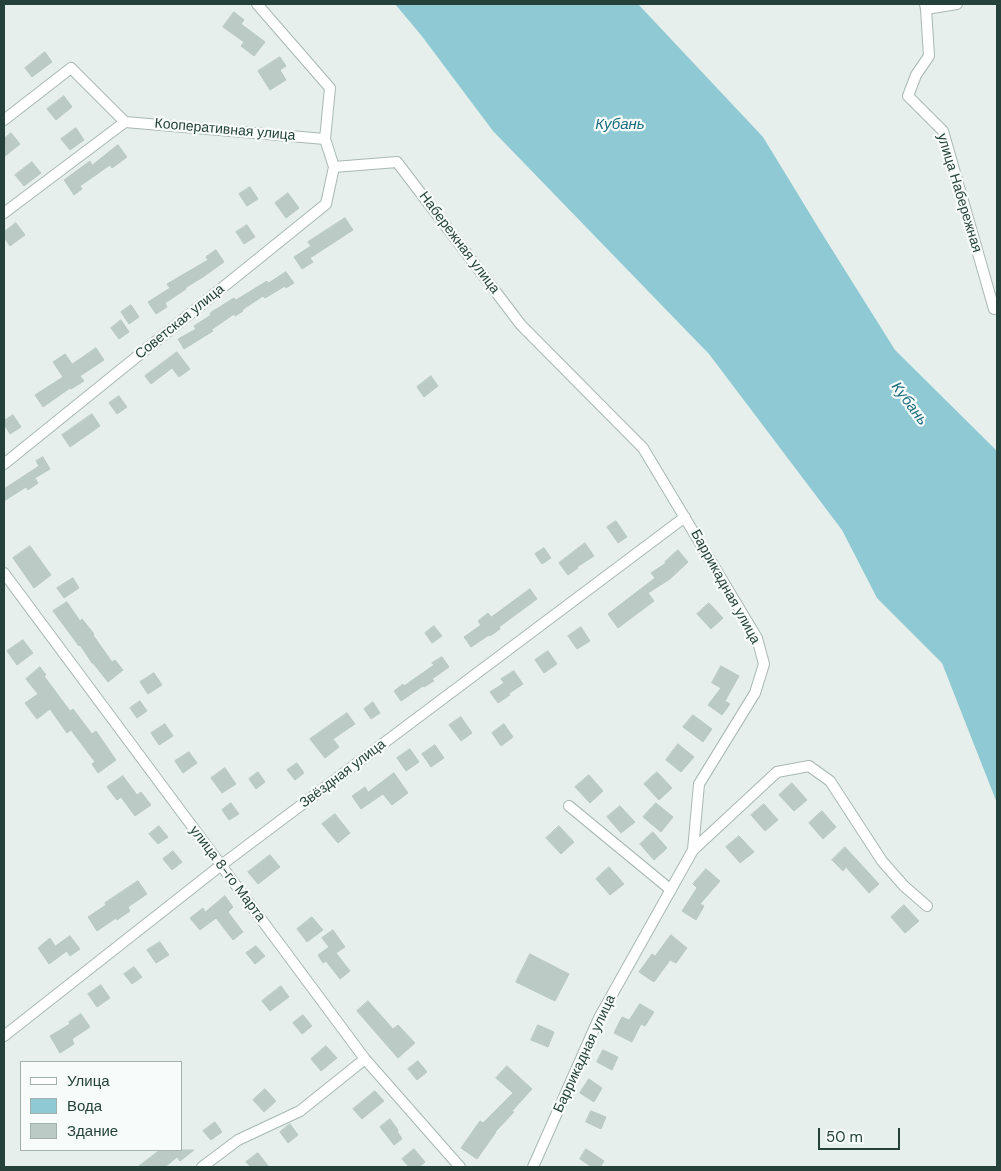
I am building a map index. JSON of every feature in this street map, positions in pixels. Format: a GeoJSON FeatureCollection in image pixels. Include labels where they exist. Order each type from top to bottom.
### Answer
{"type":"FeatureCollection","features":[{"type":"Feature","properties":{"kind":"street"},"geometry":{"type":"LineString","coordinates":[[257,4],[330,88],[325,139],[334,167]]}},
{"type":"Feature","properties":{"kind":"street"},"geometry":{"type":"LineString","coordinates":[[926,6],[957,4]]}},
{"type":"Feature","properties":{"kind":"street","name":"улица Набережная"},"geometry":{"type":"LineString","coordinates":[[926,6],[929,56],[916,75],[908,96],[943,131],[994,309]]}},
{"type":"Feature","properties":{"kind":"street"},"geometry":{"type":"LineString","coordinates":[[4,120],[71,68],[125,122],[4,213]]}},
{"type":"Feature","properties":{"kind":"street","name":"Кооперативная улица"},"geometry":{"type":"LineString","coordinates":[[125,122],[325,139]]}},
{"type":"Feature","properties":{"kind":"street","name":"Набережная улица"},"geometry":{"type":"LineString","coordinates":[[334,167],[398,162],[521,325],[643,448],[685,516]]}},
{"type":"Feature","properties":{"kind":"street","name":"Советская улица"},"geometry":{"type":"LineString","coordinates":[[4,464],[326,204],[334,167]]}},
{"type":"Feature","properties":{"kind":"street","name":"Баррикадная улица"},"geometry":{"type":"LineString","coordinates":[[685,516],[757,638],[764,664],[755,694],[699,784],[693,850]]}},
{"type":"Feature","properties":{"kind":"street","name":"Звёздная улица"},"geometry":{"type":"LineString","coordinates":[[4,1036],[220,866],[685,516]]}},
{"type":"Feature","properties":{"kind":"street","name":"улица 8-го Марта"},"geometry":{"type":"LineString","coordinates":[[4,572],[220,866],[365,1059],[460,1167]]}},
{"type":"Feature","properties":{"kind":"street","name":"Баррикадная улица"},"geometry":{"type":"LineString","coordinates":[[534,1167],[599,1018],[693,850],[777,772],[809,766],[830,781],[882,861],[904,886],[927,906]]}},
{"type":"Feature","properties":{"kind":"street"},"geometry":{"type":"LineString","coordinates":[[569,806],[671,890]]}},
{"type":"Feature","properties":{"kind":"street"},"geometry":{"type":"LineString","coordinates":[[202,1167],[238,1140],[300,1111],[365,1059]]}},
{"type":"Feature","properties":{"kind":"water","name":"Кубань"},"geometry":{"type":"Polygon","coordinates":[[[395,4],[638,4],[763,137],[895,350],[997,451],[997,803],[942,663],[877,598],[842,530],[709,354],[493,131],[421,35],[395,4]]]}},
{"type":"Feature","properties":{"kind":"building"},"geometry":{"type":"Polygon","coordinates":[[[234,12],[244,20],[241,24],[265,42],[254,56],[241,46],[244,42],[223,27],[234,12]]]}},
{"type":"Feature","properties":{"kind":"building"},"geometry":{"type":"Polygon","coordinates":[[[45,52],[52,62],[32,77],[25,68],[45,52]]]}},
{"type":"Feature","properties":{"kind":"building"},"geometry":{"type":"Polygon","coordinates":[[[280,57],[286,66],[280,70],[286,80],[270,90],[258,71],[280,57]]]}},
{"type":"Feature","properties":{"kind":"building"},"geometry":{"type":"Polygon","coordinates":[[[64,96],[72,107],[56,120],[47,109],[64,96]]]}},
{"type":"Feature","properties":{"kind":"building"},"geometry":{"type":"Polygon","coordinates":[[[76,128],[84,140],[70,150],[61,139],[76,128]]]}},
{"type":"Feature","properties":{"kind":"building"},"geometry":{"type":"Polygon","coordinates":[[[11,133],[20,144],[4,157],[4,139],[11,133]]]}},
{"type":"Feature","properties":{"kind":"building"},"geometry":{"type":"Polygon","coordinates":[[[118,145],[127,157],[112,168],[110,165],[80,186],[82,189],[74,195],[64,180],[90,161],[92,165],[118,145]]]}},
{"type":"Feature","properties":{"kind":"building"},"geometry":{"type":"Polygon","coordinates":[[[32,162],[41,173],[24,186],[15,175],[32,162]]]}},
{"type":"Feature","properties":{"kind":"building"},"geometry":{"type":"Polygon","coordinates":[[[250,187],[258,199],[247,206],[239,194],[250,187]]]}},
{"type":"Feature","properties":{"kind":"building"},"geometry":{"type":"Polygon","coordinates":[[[288,193],[299,208],[286,218],[275,203],[288,193]]]}},
{"type":"Feature","properties":{"kind":"building"},"geometry":{"type":"Polygon","coordinates":[[[345,218],[353,230],[310,258],[313,262],[302,269],[294,257],[311,246],[308,242],[345,218]]]}},
{"type":"Feature","properties":{"kind":"building"},"geometry":{"type":"Polygon","coordinates":[[[16,223],[25,235],[10,246],[4,237],[4,232],[16,223]]]}},
{"type":"Feature","properties":{"kind":"building"},"geometry":{"type":"Polygon","coordinates":[[[247,225],[255,237],[244,244],[236,232],[247,225]]]}},
{"type":"Feature","properties":{"kind":"building"},"geometry":{"type":"Polygon","coordinates":[[[216,250],[224,262],[165,303],[167,307],[156,314],[148,302],[170,288],[167,284],[208,260],[206,257],[216,250]]]}},
{"type":"Feature","properties":{"kind":"building"},"geometry":{"type":"Polygon","coordinates":[[[286,272],[294,283],[265,298],[263,296],[184,349],[178,339],[196,329],[194,326],[211,315],[210,313],[234,298],[236,300],[286,272]]]}},
{"type":"Feature","properties":{"kind":"building"},"geometry":{"type":"Polygon","coordinates":[[[131,305],[139,317],[129,324],[121,312],[131,305]]]}},
{"type":"Feature","properties":{"kind":"building"},"geometry":{"type":"Polygon","coordinates":[[[121,320],[129,332],[119,339],[111,328],[121,320]]]}},
{"type":"Feature","properties":{"kind":"building"},"geometry":{"type":"Polygon","coordinates":[[[96,348],[104,360],[80,376],[84,381],[70,388],[43,407],[35,395],[63,377],[53,362],[65,354],[72,364],[96,348]]]}},
{"type":"Feature","properties":{"kind":"building"},"geometry":{"type":"Polygon","coordinates":[[[177,352],[190,369],[179,377],[172,368],[151,384],[145,376],[177,352]]]}},
{"type":"Feature","properties":{"kind":"building"},"geometry":{"type":"Polygon","coordinates":[[[431,376],[438,386],[424,397],[417,387],[431,376]]]}},
{"type":"Feature","properties":{"kind":"building"},"geometry":{"type":"Polygon","coordinates":[[[119,396],[127,407],[117,414],[109,403],[119,396]]]}},
{"type":"Feature","properties":{"kind":"building"},"geometry":{"type":"Polygon","coordinates":[[[92,414],[100,426],[70,447],[62,435],[92,414]]]}},
{"type":"Feature","properties":{"kind":"building"},"geometry":{"type":"Polygon","coordinates":[[[13,415],[21,427],[10,434],[4,421],[13,415]]]}},
{"type":"Feature","properties":{"kind":"building"},"geometry":{"type":"Polygon","coordinates":[[[43,457],[50,469],[35,478],[38,483],[28,490],[26,487],[4,501],[4,489],[39,466],[36,461],[43,457]]]}},
{"type":"Feature","properties":{"kind":"building"},"geometry":{"type":"Polygon","coordinates":[[[616,521],[627,537],[618,543],[607,527],[616,521]]]}},
{"type":"Feature","properties":{"kind":"building"},"geometry":{"type":"Polygon","coordinates":[[[585,543],[594,556],[568,575],[559,563],[585,543]]]}},
{"type":"Feature","properties":{"kind":"building"},"geometry":{"type":"Polygon","coordinates":[[[30,546],[51,575],[34,588],[13,558],[30,546]]]}},
{"type":"Feature","properties":{"kind":"building"},"geometry":{"type":"Polygon","coordinates":[[[544,548],[551,558],[542,564],[535,554],[544,548]]]}},
{"type":"Feature","properties":{"kind":"building"},"geometry":{"type":"Polygon","coordinates":[[[678,550],[688,562],[670,579],[648,593],[654,601],[618,628],[608,614],[655,578],[651,573],[666,563],[678,550]]]}},
{"type":"Feature","properties":{"kind":"building"},"geometry":{"type":"Polygon","coordinates":[[[73,578],[79,588],[64,598],[57,588],[73,578]]]}},
{"type":"Feature","properties":{"kind":"building"},"geometry":{"type":"Polygon","coordinates":[[[530,589],[537,599],[499,627],[500,629],[471,647],[464,637],[481,625],[478,621],[488,613],[491,617],[530,589]]]}},
{"type":"Feature","properties":{"kind":"building"},"geometry":{"type":"Polygon","coordinates":[[[67,602],[80,621],[82,619],[94,634],[112,662],[115,660],[123,670],[108,682],[53,611],[67,602]]]}},
{"type":"Feature","properties":{"kind":"building"},"geometry":{"type":"Polygon","coordinates":[[[709,603],[723,618],[711,629],[697,614],[709,603]]]}},
{"type":"Feature","properties":{"kind":"building"},"geometry":{"type":"Polygon","coordinates":[[[434,626],[442,636],[432,643],[425,633],[434,626]]]}},
{"type":"Feature","properties":{"kind":"building"},"geometry":{"type":"Polygon","coordinates":[[[581,627],[590,641],[577,649],[568,636],[581,627]]]}},
{"type":"Feature","properties":{"kind":"building"},"geometry":{"type":"Polygon","coordinates":[[[23,640],[33,653],[17,665],[7,651],[23,640]]]}},
{"type":"Feature","properties":{"kind":"building"},"geometry":{"type":"Polygon","coordinates":[[[548,651],[557,664],[544,673],[535,660],[548,651]]]}},
{"type":"Feature","properties":{"kind":"building"},"geometry":{"type":"Polygon","coordinates":[[[442,657],[449,667],[432,679],[434,681],[401,701],[394,691],[434,665],[432,663],[442,657]]]}},
{"type":"Feature","properties":{"kind":"building"},"geometry":{"type":"Polygon","coordinates":[[[721,666],[739,676],[725,701],[730,704],[722,715],[708,705],[721,688],[712,683],[721,666]]]}},
{"type":"Feature","properties":{"kind":"building"},"geometry":{"type":"Polygon","coordinates":[[[40,667],[46,675],[44,676],[70,711],[73,709],[92,734],[96,731],[116,760],[98,773],[92,764],[95,762],[71,730],[67,733],[50,709],[37,719],[25,703],[38,694],[26,679],[40,667]]]}},
{"type":"Feature","properties":{"kind":"building"},"geometry":{"type":"Polygon","coordinates":[[[514,671],[523,684],[498,703],[490,692],[504,683],[501,679],[514,671]]]}},
{"type":"Feature","properties":{"kind":"building"},"geometry":{"type":"Polygon","coordinates":[[[154,673],[162,685],[148,694],[140,682],[154,673]]]}},
{"type":"Feature","properties":{"kind":"building"},"geometry":{"type":"Polygon","coordinates":[[[140,701],[147,711],[137,718],[130,708],[140,701]]]}},
{"type":"Feature","properties":{"kind":"building"},"geometry":{"type":"Polygon","coordinates":[[[373,702],[380,713],[371,719],[364,709],[373,702]]]}},
{"type":"Feature","properties":{"kind":"building"},"geometry":{"type":"Polygon","coordinates":[[[347,713],[355,724],[333,739],[339,747],[325,758],[310,739],[347,713]]]}},
{"type":"Feature","properties":{"kind":"building"},"geometry":{"type":"Polygon","coordinates":[[[693,715],[712,729],[703,742],[683,727],[693,715]]]}},
{"type":"Feature","properties":{"kind":"building"},"geometry":{"type":"Polygon","coordinates":[[[461,717],[472,733],[461,741],[449,725],[461,717]]]}},
{"type":"Feature","properties":{"kind":"building"},"geometry":{"type":"Polygon","coordinates":[[[165,724],[173,736],[159,745],[151,733],[165,724]]]}},
{"type":"Feature","properties":{"kind":"building"},"geometry":{"type":"Polygon","coordinates":[[[504,724],[513,737],[501,746],[492,733],[504,724]]]}},
{"type":"Feature","properties":{"kind":"building"},"geometry":{"type":"Polygon","coordinates":[[[678,744],[694,757],[681,772],[666,760],[678,744]]]}},
{"type":"Feature","properties":{"kind":"building"},"geometry":{"type":"Polygon","coordinates":[[[435,745],[444,758],[431,767],[422,754],[435,745]]]}},
{"type":"Feature","properties":{"kind":"building"},"geometry":{"type":"Polygon","coordinates":[[[410,749],[419,762],[406,771],[397,758],[410,749]]]}},
{"type":"Feature","properties":{"kind":"building"},"geometry":{"type":"Polygon","coordinates":[[[189,752],[197,763],[183,773],[175,761],[189,752]]]}},
{"type":"Feature","properties":{"kind":"building"},"geometry":{"type":"Polygon","coordinates":[[[297,763],[304,773],[295,780],[287,770],[297,763]]]}},
{"type":"Feature","properties":{"kind":"building"},"geometry":{"type":"Polygon","coordinates":[[[225,768],[236,784],[222,793],[211,778],[225,768]]]}},
{"type":"Feature","properties":{"kind":"building"},"geometry":{"type":"Polygon","coordinates":[[[258,772],[265,782],[256,789],[249,779],[258,772]]]}},
{"type":"Feature","properties":{"kind":"building"},"geometry":{"type":"Polygon","coordinates":[[[657,772],[672,788],[659,800],[644,784],[657,772]]]}},
{"type":"Feature","properties":{"kind":"building"},"geometry":{"type":"Polygon","coordinates":[[[394,773],[408,793],[392,805],[383,794],[361,809],[352,796],[365,787],[368,792],[394,773]]]}},
{"type":"Feature","properties":{"kind":"building"},"geometry":{"type":"Polygon","coordinates":[[[589,775],[603,791],[590,803],[575,787],[589,775]]]}},
{"type":"Feature","properties":{"kind":"building"},"geometry":{"type":"Polygon","coordinates":[[[123,776],[137,795],[141,792],[151,805],[135,816],[121,797],[117,800],[107,787],[123,776]]]}},
{"type":"Feature","properties":{"kind":"building"},"geometry":{"type":"Polygon","coordinates":[[[792,783],[807,800],[794,811],[779,795],[792,783]]]}},
{"type":"Feature","properties":{"kind":"building"},"geometry":{"type":"Polygon","coordinates":[[[231,803],[239,814],[229,820],[222,810],[231,803]]]}},
{"type":"Feature","properties":{"kind":"building"},"geometry":{"type":"Polygon","coordinates":[[[656,803],[673,817],[661,832],[643,817],[656,803]]]}},
{"type":"Feature","properties":{"kind":"building"},"geometry":{"type":"Polygon","coordinates":[[[764,804],[778,820],[765,831],[751,815],[764,804]]]}},
{"type":"Feature","properties":{"kind":"building"},"geometry":{"type":"Polygon","coordinates":[[[620,806],[635,822],[621,833],[607,817],[620,806]]]}},
{"type":"Feature","properties":{"kind":"building"},"geometry":{"type":"Polygon","coordinates":[[[822,811],[836,827],[823,839],[809,823],[822,811]]]}},
{"type":"Feature","properties":{"kind":"building"},"geometry":{"type":"Polygon","coordinates":[[[335,814],[350,833],[338,843],[322,824],[335,814]]]}},
{"type":"Feature","properties":{"kind":"building"},"geometry":{"type":"Polygon","coordinates":[[[159,826],[168,837],[158,844],[149,834],[159,826]]]}},
{"type":"Feature","properties":{"kind":"building"},"geometry":{"type":"Polygon","coordinates":[[[559,826],[574,842],[561,854],[546,838],[559,826]]]}},
{"type":"Feature","properties":{"kind":"building"},"geometry":{"type":"Polygon","coordinates":[[[653,832],[667,848],[654,860],[640,844],[653,832]]]}},
{"type":"Feature","properties":{"kind":"building"},"geometry":{"type":"Polygon","coordinates":[[[739,836],[754,852],[740,863],[726,847],[739,836]]]}},
{"type":"Feature","properties":{"kind":"building"},"geometry":{"type":"Polygon","coordinates":[[[845,847],[879,884],[869,893],[846,867],[843,871],[832,860],[845,847]]]}},
{"type":"Feature","properties":{"kind":"building"},"geometry":{"type":"Polygon","coordinates":[[[173,851],[182,862],[172,870],[163,859],[173,851]]]}},
{"type":"Feature","properties":{"kind":"building"},"geometry":{"type":"Polygon","coordinates":[[[270,855],[280,867],[258,884],[248,872],[270,855]]]}},
{"type":"Feature","properties":{"kind":"building"},"geometry":{"type":"Polygon","coordinates":[[[609,867],[624,884],[610,895],[596,879],[609,867]]]}},
{"type":"Feature","properties":{"kind":"building"},"geometry":{"type":"Polygon","coordinates":[[[706,869],[720,881],[700,904],[704,906],[696,920],[682,911],[697,888],[693,884],[706,869]]]}},
{"type":"Feature","properties":{"kind":"building"},"geometry":{"type":"Polygon","coordinates":[[[138,881],[147,894],[128,907],[130,911],[97,931],[88,917],[138,881]]]}},
{"type":"Feature","properties":{"kind":"building"},"geometry":{"type":"Polygon","coordinates":[[[225,896],[233,907],[228,912],[243,932],[233,940],[216,918],[200,930],[190,918],[203,908],[205,912],[225,896]]]}},
{"type":"Feature","properties":{"kind":"building"},"geometry":{"type":"Polygon","coordinates":[[[904,905],[919,921],[905,933],[891,917],[904,905]]]}},
{"type":"Feature","properties":{"kind":"building"},"geometry":{"type":"Polygon","coordinates":[[[312,917],[323,930],[307,942],[297,929],[312,917]]]}},
{"type":"Feature","properties":{"kind":"building"},"geometry":{"type":"Polygon","coordinates":[[[333,930],[345,947],[336,953],[350,971],[340,979],[326,961],[323,963],[318,955],[329,947],[322,938],[333,930]]]}},
{"type":"Feature","properties":{"kind":"building"},"geometry":{"type":"Polygon","coordinates":[[[671,935],[687,948],[676,963],[670,960],[654,982],[639,972],[652,954],[655,956],[671,935]]]}},
{"type":"Feature","properties":{"kind":"building"},"geometry":{"type":"Polygon","coordinates":[[[70,936],[80,949],[70,956],[67,951],[49,964],[38,948],[50,938],[55,946],[70,936]]]}},
{"type":"Feature","properties":{"kind":"building"},"geometry":{"type":"Polygon","coordinates":[[[160,942],[169,955],[156,963],[147,950],[160,942]]]}},
{"type":"Feature","properties":{"kind":"building"},"geometry":{"type":"Polygon","coordinates":[[[256,946],[265,956],[255,964],[246,953],[256,946]]]}},
{"type":"Feature","properties":{"kind":"building"},"geometry":{"type":"Polygon","coordinates":[[[530,954],[569,974],[555,1001],[516,982],[530,954]]]}},
{"type":"Feature","properties":{"kind":"building"},"geometry":{"type":"Polygon","coordinates":[[[134,967],[142,977],[132,984],[124,974],[134,967]]]}},
{"type":"Feature","properties":{"kind":"building"},"geometry":{"type":"Polygon","coordinates":[[[101,985],[110,998],[97,1007],[88,994],[101,985]]]}},
{"type":"Feature","properties":{"kind":"building"},"geometry":{"type":"Polygon","coordinates":[[[281,986],[289,997],[270,1011],[262,1001],[281,986]]]}},
{"type":"Feature","properties":{"kind":"building"},"geometry":{"type":"Polygon","coordinates":[[[368,1001],[393,1029],[398,1025],[415,1043],[398,1058],[357,1011],[368,1001]]]}},
{"type":"Feature","properties":{"kind":"building"},"geometry":{"type":"Polygon","coordinates":[[[640,1004],[654,1012],[645,1026],[641,1024],[632,1042],[614,1033],[622,1017],[629,1020],[640,1004]]]}},
{"type":"Feature","properties":{"kind":"building"},"geometry":{"type":"Polygon","coordinates":[[[81,1014],[90,1027],[72,1039],[74,1044],[60,1053],[50,1036],[70,1024],[69,1022],[81,1014]]]}},
{"type":"Feature","properties":{"kind":"building"},"geometry":{"type":"Polygon","coordinates":[[[303,1015],[312,1026],[302,1034],[293,1023],[303,1015]]]}},
{"type":"Feature","properties":{"kind":"building"},"geometry":{"type":"Polygon","coordinates":[[[538,1025],[554,1032],[548,1047],[531,1040],[538,1025]]]}},
{"type":"Feature","properties":{"kind":"building"},"geometry":{"type":"Polygon","coordinates":[[[326,1046],[337,1058],[321,1071],[311,1059],[326,1046]]]}},
{"type":"Feature","properties":{"kind":"building"},"geometry":{"type":"Polygon","coordinates":[[[603,1050],[618,1057],[612,1070],[597,1062],[603,1050]]]}},
{"type":"Feature","properties":{"kind":"building"},"geometry":{"type":"Polygon","coordinates":[[[418,1061],[427,1072],[417,1080],[408,1069],[418,1061]]]}},
{"type":"Feature","properties":{"kind":"building"},"geometry":{"type":"Polygon","coordinates":[[[507,1066],[532,1089],[495,1132],[477,1159],[461,1148],[480,1121],[483,1123],[513,1093],[496,1078],[507,1066]]]}},
{"type":"Feature","properties":{"kind":"building"},"geometry":{"type":"Polygon","coordinates":[[[589,1079],[602,1088],[594,1102],[580,1093],[589,1079]]]}},
{"type":"Feature","properties":{"kind":"building"},"geometry":{"type":"Polygon","coordinates":[[[265,1089],[276,1101],[264,1112],[253,1100],[265,1089]]]}},
{"type":"Feature","properties":{"kind":"building"},"geometry":{"type":"Polygon","coordinates":[[[375,1091],[384,1101],[362,1119],[353,1109],[375,1091]]]}},
{"type":"Feature","properties":{"kind":"building"},"geometry":{"type":"Polygon","coordinates":[[[591,1111],[606,1117],[601,1129],[586,1122],[591,1111]]]}},
{"type":"Feature","properties":{"kind":"building"},"geometry":{"type":"Polygon","coordinates":[[[390,1119],[402,1139],[394,1145],[380,1127],[390,1119]]]}},
{"type":"Feature","properties":{"kind":"building"},"geometry":{"type":"Polygon","coordinates":[[[215,1122],[222,1132],[211,1140],[203,1131],[215,1122]]]}},
{"type":"Feature","properties":{"kind":"building"},"geometry":{"type":"Polygon","coordinates":[[[290,1124],[298,1135],[288,1143],[280,1132],[290,1124]]]}},
{"type":"Feature","properties":{"kind":"building"},"geometry":{"type":"Polygon","coordinates":[[[414,1149],[425,1162],[419,1167],[409,1167],[402,1159],[414,1149]]]}},
{"type":"Feature","properties":{"kind":"building"},"geometry":{"type":"Polygon","coordinates":[[[586,1149],[604,1161],[600,1167],[592,1167],[580,1159],[586,1149]]]}},
{"type":"Feature","properties":{"kind":"building"},"geometry":{"type":"Polygon","coordinates":[[[194,1150],[180,1161],[177,1157],[165,1167],[138,1167],[159,1151],[194,1150]]]}},
{"type":"Feature","properties":{"kind":"building"},"geometry":{"type":"Polygon","coordinates":[[[258,1153],[269,1167],[251,1167],[246,1162],[258,1153]]]}}]}
